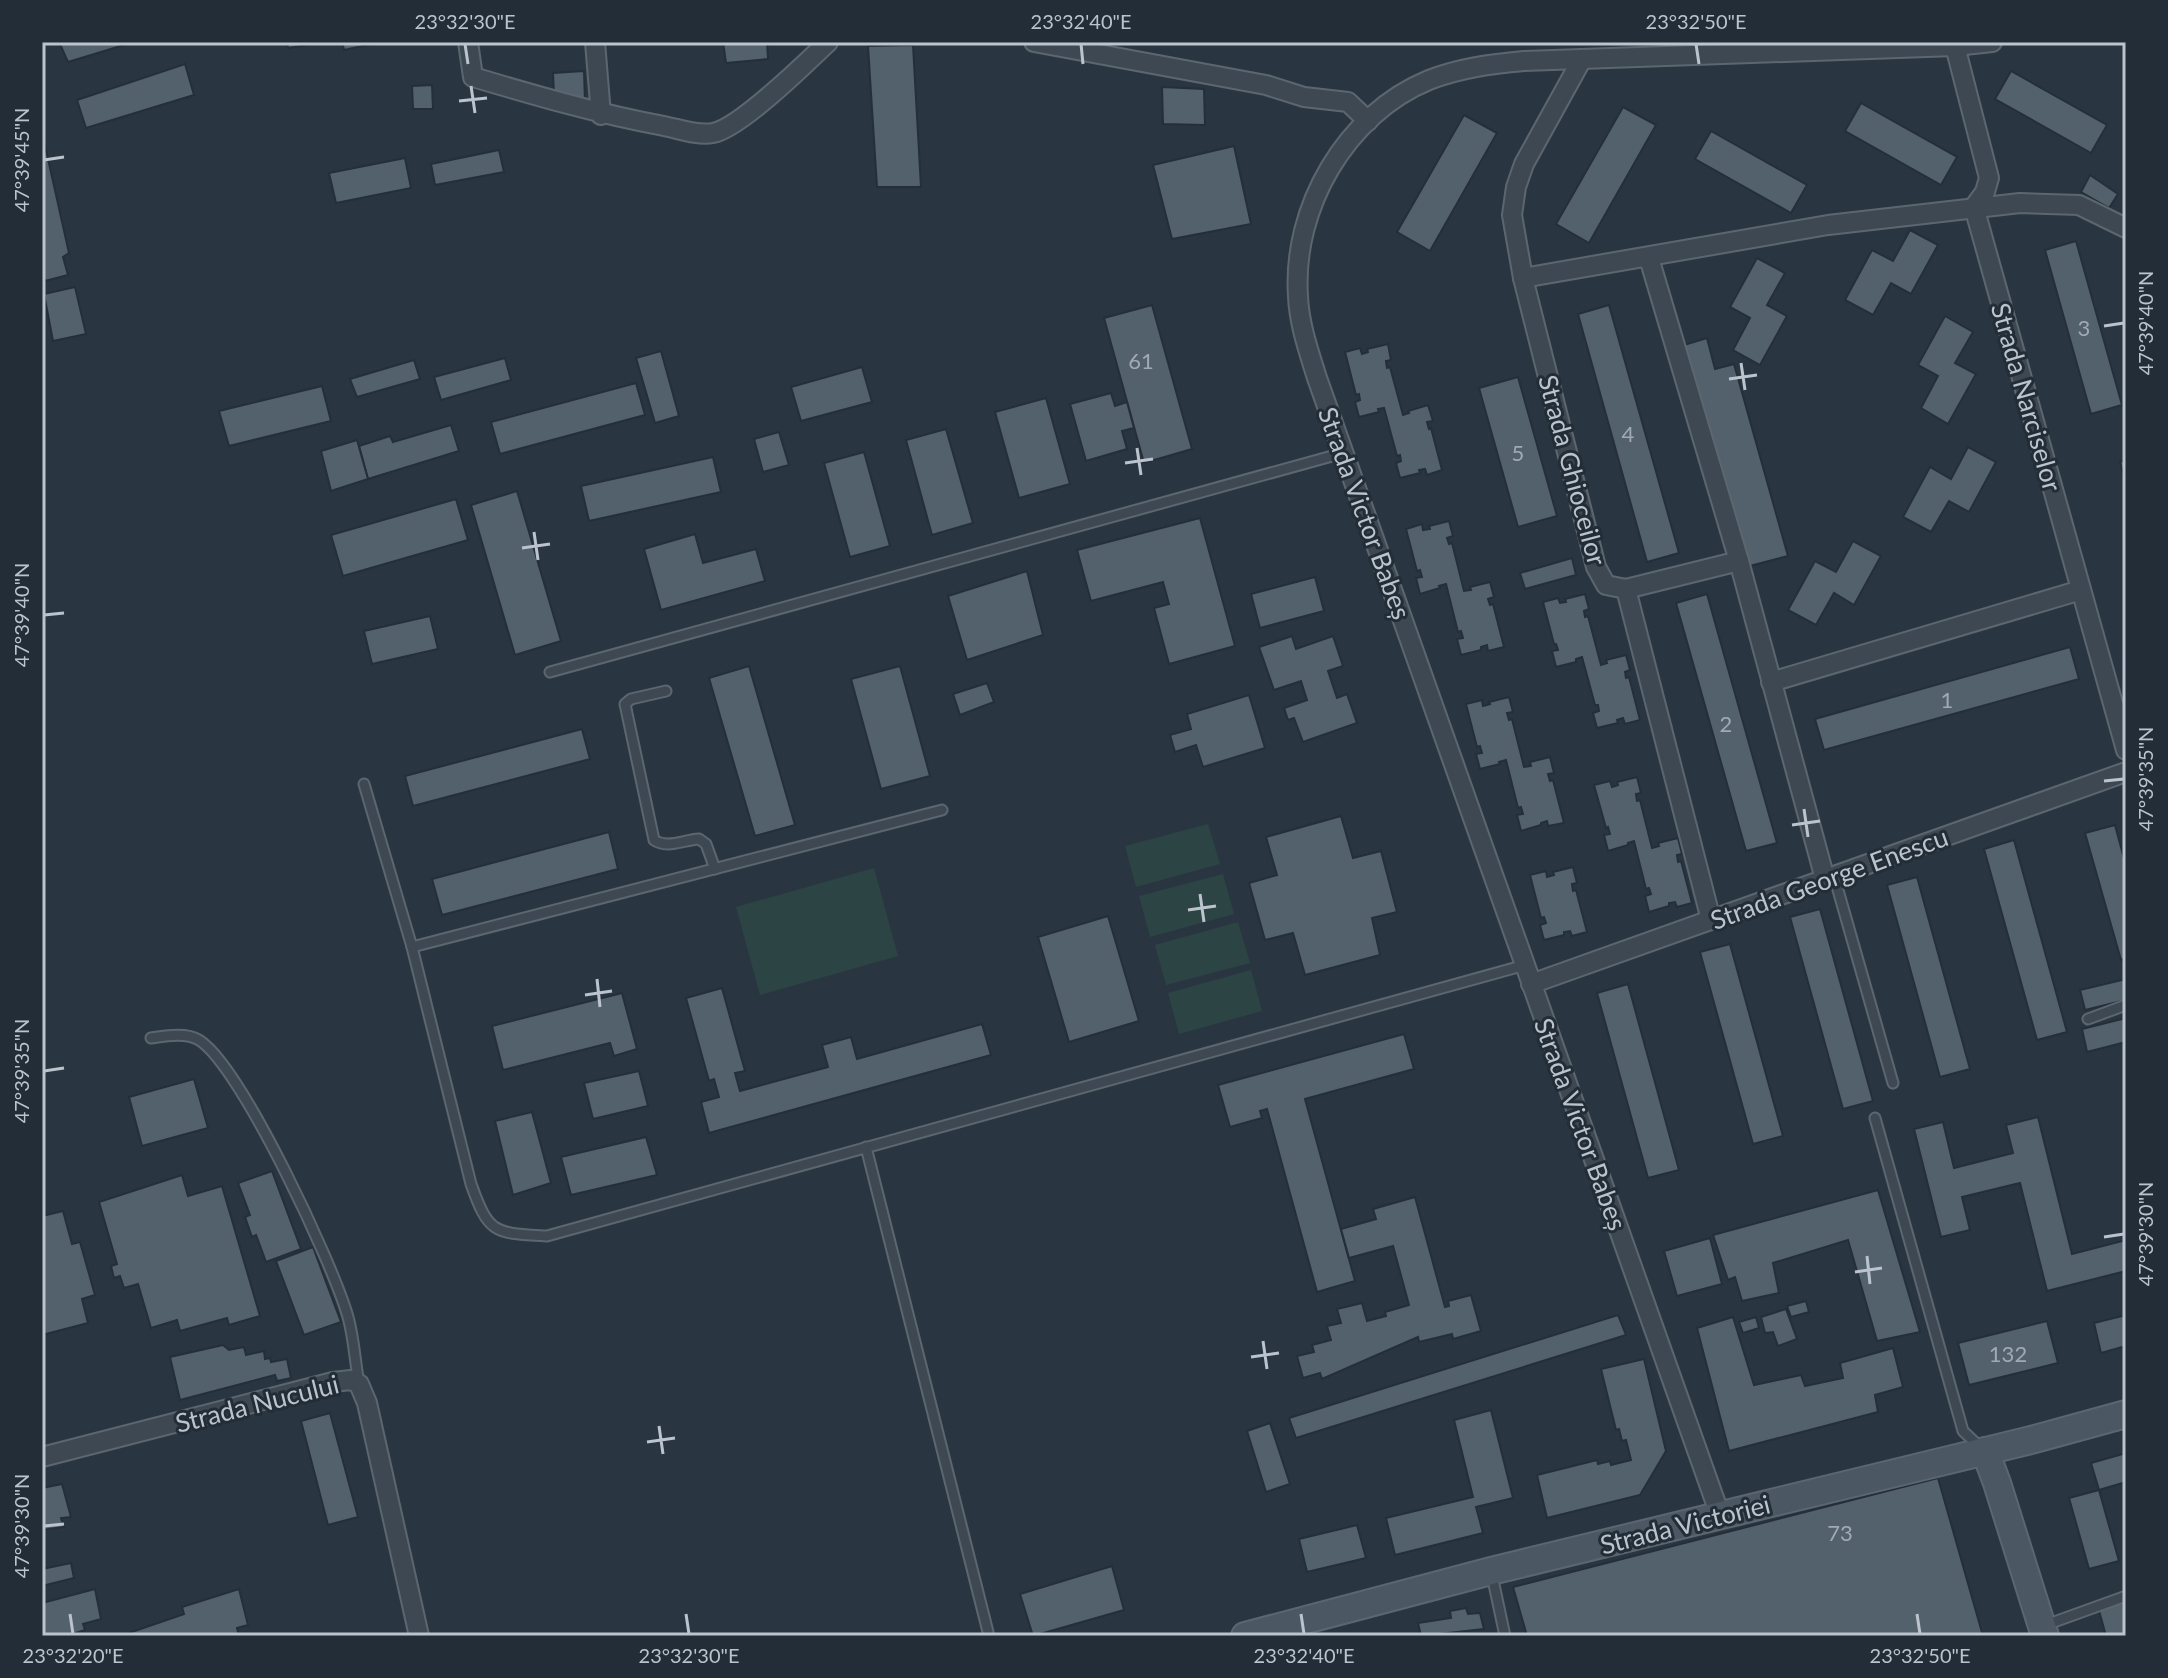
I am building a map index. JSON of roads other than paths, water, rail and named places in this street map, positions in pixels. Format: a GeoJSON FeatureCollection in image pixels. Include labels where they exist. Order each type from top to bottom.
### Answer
{"type":"FeatureCollection","features":[{"type":"Feature","properties":{"kind":"street"},"geometry":{"type":"LineString","coordinates":[[468,42],[473,77],[601,115],[713,133],[729,126],[775,91],[828,42]]}},
{"type":"Feature","properties":{"kind":"street"},"geometry":{"type":"LineString","coordinates":[[595,42],[601,115]]}},
{"type":"Feature","properties":{"kind":"street"},"geometry":{"type":"LineString","coordinates":[[1034,42],[1266,85],[1304,97],[1348,102],[1368,121]]}},
{"type":"Feature","properties":{"kind":"street","name":"Strada Victor Babeș"},"geometry":{"type":"LineString","coordinates":[[1720,1515],[1343,453],[1304,334],[1297,276],[1304,228],[1314,200],[1336,159],[1368,121],[1401,95],[1426,81],[1454,71],[1510,62],[1955,46],[1992,42]]}},
{"type":"Feature","properties":{"kind":"street"},"geometry":{"type":"LineString","coordinates":[[1955,46],[1989,178],[1985,192],[1974,207]]}},
{"type":"Feature","properties":{"kind":"street","name":"Strada Ghioceilor"},"geometry":{"type":"LineString","coordinates":[[1582,59],[1524,164],[1516,187],[1512,215],[1523,278],[1596,567],[1606,585],[1626,589],[1711,920]]}},
{"type":"Feature","properties":{"kind":"street"},"geometry":{"type":"LineString","coordinates":[[1523,278],[1828,225],[2020,203],[2079,205],[2126,228]]}},
{"type":"Feature","properties":{"kind":"street","name":"Strada Narciselor"},"geometry":{"type":"LineString","coordinates":[[1974,207],[2126,750]]}},
{"type":"Feature","properties":{"kind":"street"},"geometry":{"type":"LineString","coordinates":[[1649,258],[1829,878]]}},
{"type":"Feature","properties":{"kind":"street"},"geometry":{"type":"LineString","coordinates":[[1626,589],[1739,561]]}},
{"type":"Feature","properties":{"kind":"street"},"geometry":{"type":"LineString","coordinates":[[1771,682],[2081,590]]}},
{"type":"Feature","properties":{"kind":"street","name":"Strada George Enescu"},"geometry":{"type":"LineString","coordinates":[[1531,984],[2126,772]]}},
{"type":"Feature","properties":{"kind":"street","name":"Strada Nucului"},"geometry":{"type":"LineString","coordinates":[[42,1457],[333,1382],[351,1380],[359,1384],[367,1403],[419,1636]]}},
{"type":"Feature","properties":{"kind":"street","name":"Strada Victoriei"},"geometry":{"type":"LineString","coordinates":[[1245,1636],[1491,1571],[2126,1414]]}},
{"type":"Feature","properties":{"kind":"street"},"geometry":{"type":"LineString","coordinates":[[1985,1451],[2043,1631]]}},
{"type":"Feature","properties":{"kind":"lane"},"geometry":{"type":"LineString","coordinates":[[550,672],[1343,453]]}},
{"type":"Feature","properties":{"kind":"lane"},"geometry":{"type":"LineString","coordinates":[[666,691],[631,699],[625,704],[654,840],[660,845],[668,845],[699,839],[706,844],[715,869]]}},
{"type":"Feature","properties":{"kind":"lane"},"geometry":{"type":"LineString","coordinates":[[364,784],[412,947],[471,1184],[489,1225],[505,1234],[547,1236],[1525,965]]}},
{"type":"Feature","properties":{"kind":"lane"},"geometry":{"type":"LineString","coordinates":[[412,947],[942,810]]}},
{"type":"Feature","properties":{"kind":"lane"},"geometry":{"type":"LineString","coordinates":[[1829,878],[1893,1083]]}},
{"type":"Feature","properties":{"kind":"lane"},"geometry":{"type":"LineString","coordinates":[[2088,1019],[2126,1005]]}},
{"type":"Feature","properties":{"kind":"lane"},"geometry":{"type":"LineString","coordinates":[[151,1038],[174,1035],[197,1038],[224,1065],[241,1092],[293,1188],[335,1281],[349,1319],[359,1384]]}},
{"type":"Feature","properties":{"kind":"lane"},"geometry":{"type":"LineString","coordinates":[[1875,1118],[1963,1431],[1985,1451]]}},
{"type":"Feature","properties":{"kind":"lane"},"geometry":{"type":"LineString","coordinates":[[866,1147],[989,1636]]}},
{"type":"Feature","properties":{"kind":"lane"},"geometry":{"type":"LineString","coordinates":[[1491,1571],[1505,1636]]}},
{"type":"Feature","properties":{"kind":"lane"},"geometry":{"type":"LineString","coordinates":[[2043,1631],[2126,1596]]}}]}
